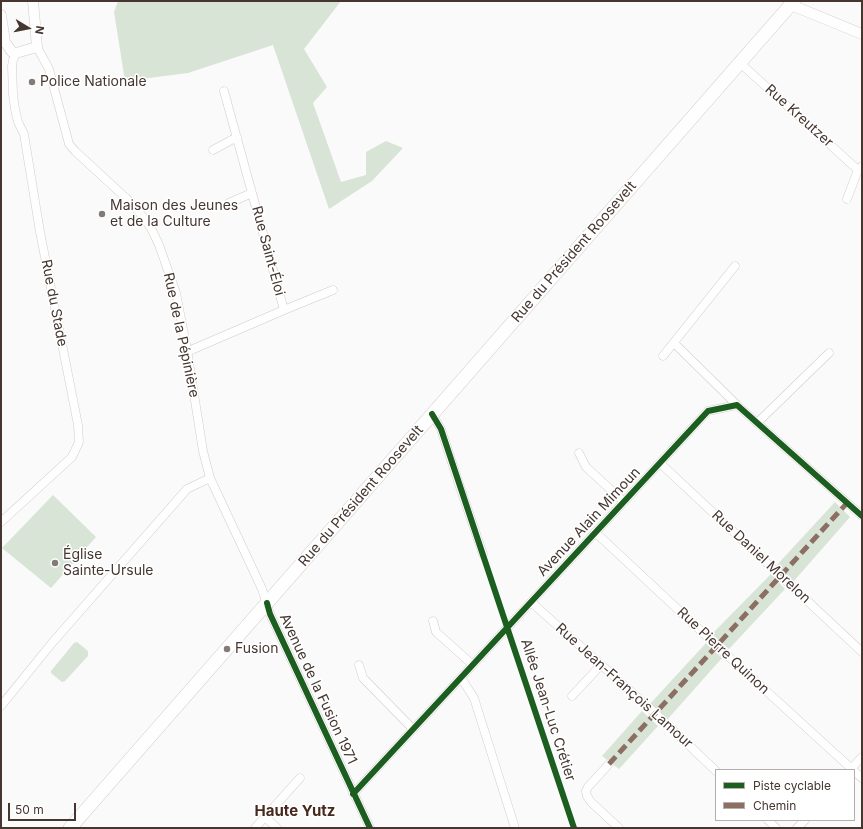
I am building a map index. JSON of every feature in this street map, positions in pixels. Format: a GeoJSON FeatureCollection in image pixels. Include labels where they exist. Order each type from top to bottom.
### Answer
{"type":"FeatureCollection","features":[{"type":"Feature","properties":{"kind":"main road","name":"Rue du Président Roosevelt"},"geometry":{"type":"LineString","coordinates":[[70,828],[740,63],[789,2]]}},
{"type":"Feature","properties":{"kind":"street"},"geometry":{"type":"LineString","coordinates":[[1,15],[5,42],[9,48],[16,53],[38,47],[33,1]]}},
{"type":"Feature","properties":{"kind":"street"},"geometry":{"type":"LineString","coordinates":[[789,2],[862,34]]}},
{"type":"Feature","properties":{"kind":"street","name":"Rue de la Pépinière"},"geometry":{"type":"LineString","coordinates":[[38,47],[49,69],[69,144],[139,212],[151,228],[168,268],[176,293],[187,350],[203,451],[210,478],[267,602]]}},
{"type":"Feature","properties":{"kind":"street","name":"Rue du Stade"},"geometry":{"type":"LineString","coordinates":[[1,522],[72,457],[79,442],[78,425],[40,232],[24,134],[18,122],[15,109],[12,66],[16,53]]}},
{"type":"Feature","properties":{"kind":"street","name":"Rue Kreutzer"},"geometry":{"type":"LineString","coordinates":[[740,63],[860,168],[847,199]]}},
{"type":"Feature","properties":{"kind":"street","name":"Rue Saint-Éloi"},"geometry":{"type":"LineString","coordinates":[[224,91],[284,310]]}},
{"type":"Feature","properties":{"kind":"street"},"geometry":{"type":"LineString","coordinates":[[213,150],[237,137]]}},
{"type":"Feature","properties":{"kind":"street","name":"Rue Saint-Éloi"},"geometry":{"type":"LineString","coordinates":[[230,203],[252,193]]}},
{"type":"Feature","properties":{"kind":"street"},"geometry":{"type":"LineString","coordinates":[[663,356],[735,266]]}},
{"type":"Feature","properties":{"kind":"street","name":"Rue Saint-Éloi"},"geometry":{"type":"LineString","coordinates":[[187,350],[191,350],[333,290]]}},
{"type":"Feature","properties":{"kind":"street"},"geometry":{"type":"LineString","coordinates":[[674,343],[737,405],[862,516]]}},
{"type":"Feature","properties":{"kind":"street"},"geometry":{"type":"LineString","coordinates":[[757,422],[830,353]]}},
{"type":"Feature","properties":{"kind":"street","name":"Avenue Alain Mimoun"},"geometry":{"type":"LineString","coordinates":[[353,794],[708,411],[737,405]]}},
{"type":"Feature","properties":{"kind":"street"},"geometry":{"type":"LineString","coordinates":[[432,414],[441,429],[483,554]]}},
{"type":"Feature","properties":{"kind":"street"},"geometry":{"type":"LineString","coordinates":[[580,453],[586,467],[624,502]]}},
{"type":"Feature","properties":{"kind":"street","name":"Rue Daniel Morelon"},"geometry":{"type":"LineString","coordinates":[[660,463],[862,652]]}},
{"type":"Feature","properties":{"kind":"street"},"geometry":{"type":"LineString","coordinates":[[1,706],[67,626],[187,489],[210,478]]}},
{"type":"Feature","properties":{"kind":"street"},"geometry":{"type":"LineString","coordinates":[[856,510],[862,503]]}},
{"type":"Feature","properties":{"kind":"street","name":"Rue Pierre Quinon"},"geometry":{"type":"LineString","coordinates":[[596,532],[851,769]]}},
{"type":"Feature","properties":{"kind":"street","name":"Avenue de la Fusion 1971"},"geometry":{"type":"LineString","coordinates":[[267,602],[270,614],[370,828]]}},
{"type":"Feature","properties":{"kind":"street","name":"Rue Jean-François Lamour"},"geometry":{"type":"LineString","coordinates":[[531,602],[715,770]]}},
{"type":"Feature","properties":{"kind":"street"},"geometry":{"type":"LineString","coordinates":[[433,621],[436,632],[473,665]]}},
{"type":"Feature","properties":{"kind":"street"},"geometry":{"type":"LineString","coordinates":[[359,665],[363,678],[413,729]]}},
{"type":"Feature","properties":{"kind":"street"},"geometry":{"type":"LineString","coordinates":[[572,696],[601,665]]}},
{"type":"Feature","properties":{"kind":"street"},"geometry":{"type":"LineString","coordinates":[[461,678],[474,698],[515,828]]}},
{"type":"Feature","properties":{"kind":"street"},"geometry":{"type":"LineString","coordinates":[[853,769],[862,757]]}},
{"type":"Feature","properties":{"kind":"street"},"geometry":{"type":"LineString","coordinates":[[609,764],[586,791],[591,802],[619,828]]}},
{"type":"Feature","properties":{"kind":"street"},"geometry":{"type":"LineString","coordinates":[[255,828],[300,778]]}},
{"type":"Feature","properties":{"kind":"street"},"geometry":{"type":"LineString","coordinates":[[265,817],[277,828]]}},
{"type":"Feature","properties":{"kind":"green space"},"geometry":{"type":"Polygon","coordinates":[[[118,1],[341,1],[304,49],[327,87],[313,103],[341,182],[366,175],[366,152],[386,141],[403,148],[372,181],[329,209],[273,45],[188,73],[125,81],[114,12],[118,1]]]}},
{"type":"Feature","properties":{"kind":"green space"},"geometry":{"type":"Polygon","coordinates":[[[53,495],[96,537],[51,588],[2,548],[53,495]]]}},
{"type":"Feature","properties":{"kind":"green space"},"geometry":{"type":"Polygon","coordinates":[[[835,502],[850,517],[793,582],[776,566],[835,502]]]}},
{"type":"Feature","properties":{"kind":"green space"},"geometry":{"type":"Polygon","coordinates":[[[771,574],[785,589],[729,649],[712,634],[771,574]]]}},
{"type":"Feature","properties":{"kind":"green space"},"geometry":{"type":"Polygon","coordinates":[[[77,642],[88,651],[88,656],[65,681],[62,682],[51,673],[51,671],[74,643],[77,642]]]}},
{"type":"Feature","properties":{"kind":"green space"},"geometry":{"type":"Polygon","coordinates":[[[706,643],[722,658],[666,721],[649,705],[706,643]]]}},
{"type":"Feature","properties":{"kind":"green space"},"geometry":{"type":"Polygon","coordinates":[[[642,711],[658,726],[619,769],[602,756],[642,711]]]}},
{"type":"Feature","properties":{"kind":"marked path"},"geometry":{"type":"LineString","coordinates":[[609,764],[847,503]]}},
{"type":"Feature","properties":{"kind":"cycle path"},"geometry":{"type":"LineString","coordinates":[[353,794],[708,411],[737,405],[862,516]]}},
{"type":"Feature","properties":{"kind":"cycle path","name":"Allée Jean-Luc Crétier"},"geometry":{"type":"LineString","coordinates":[[432,414],[441,429],[574,828]]}},
{"type":"Feature","properties":{"kind":"cycle path"},"geometry":{"type":"LineString","coordinates":[[267,603],[270,614],[370,828]]}},
{"type":"Feature","properties":{"kind":"place","name":"Police Nationale"},"geometry":{"type":"Point","coordinates":[32,82]}},
{"type":"Feature","properties":{"kind":"place","name":"Maison des Jeunes et de la Culture"},"geometry":{"type":"Point","coordinates":[102,214]}},
{"type":"Feature","properties":{"kind":"place","name":"Église Sainte-Ursule"},"geometry":{"type":"Point","coordinates":[55,563]}},
{"type":"Feature","properties":{"kind":"place","name":"Fusion"},"geometry":{"type":"Point","coordinates":[227,649]}},
{"type":"Feature","properties":{"kind":"district","name":"Haute Yutz"},"geometry":{"type":"Point","coordinates":[295,811]}}]}
